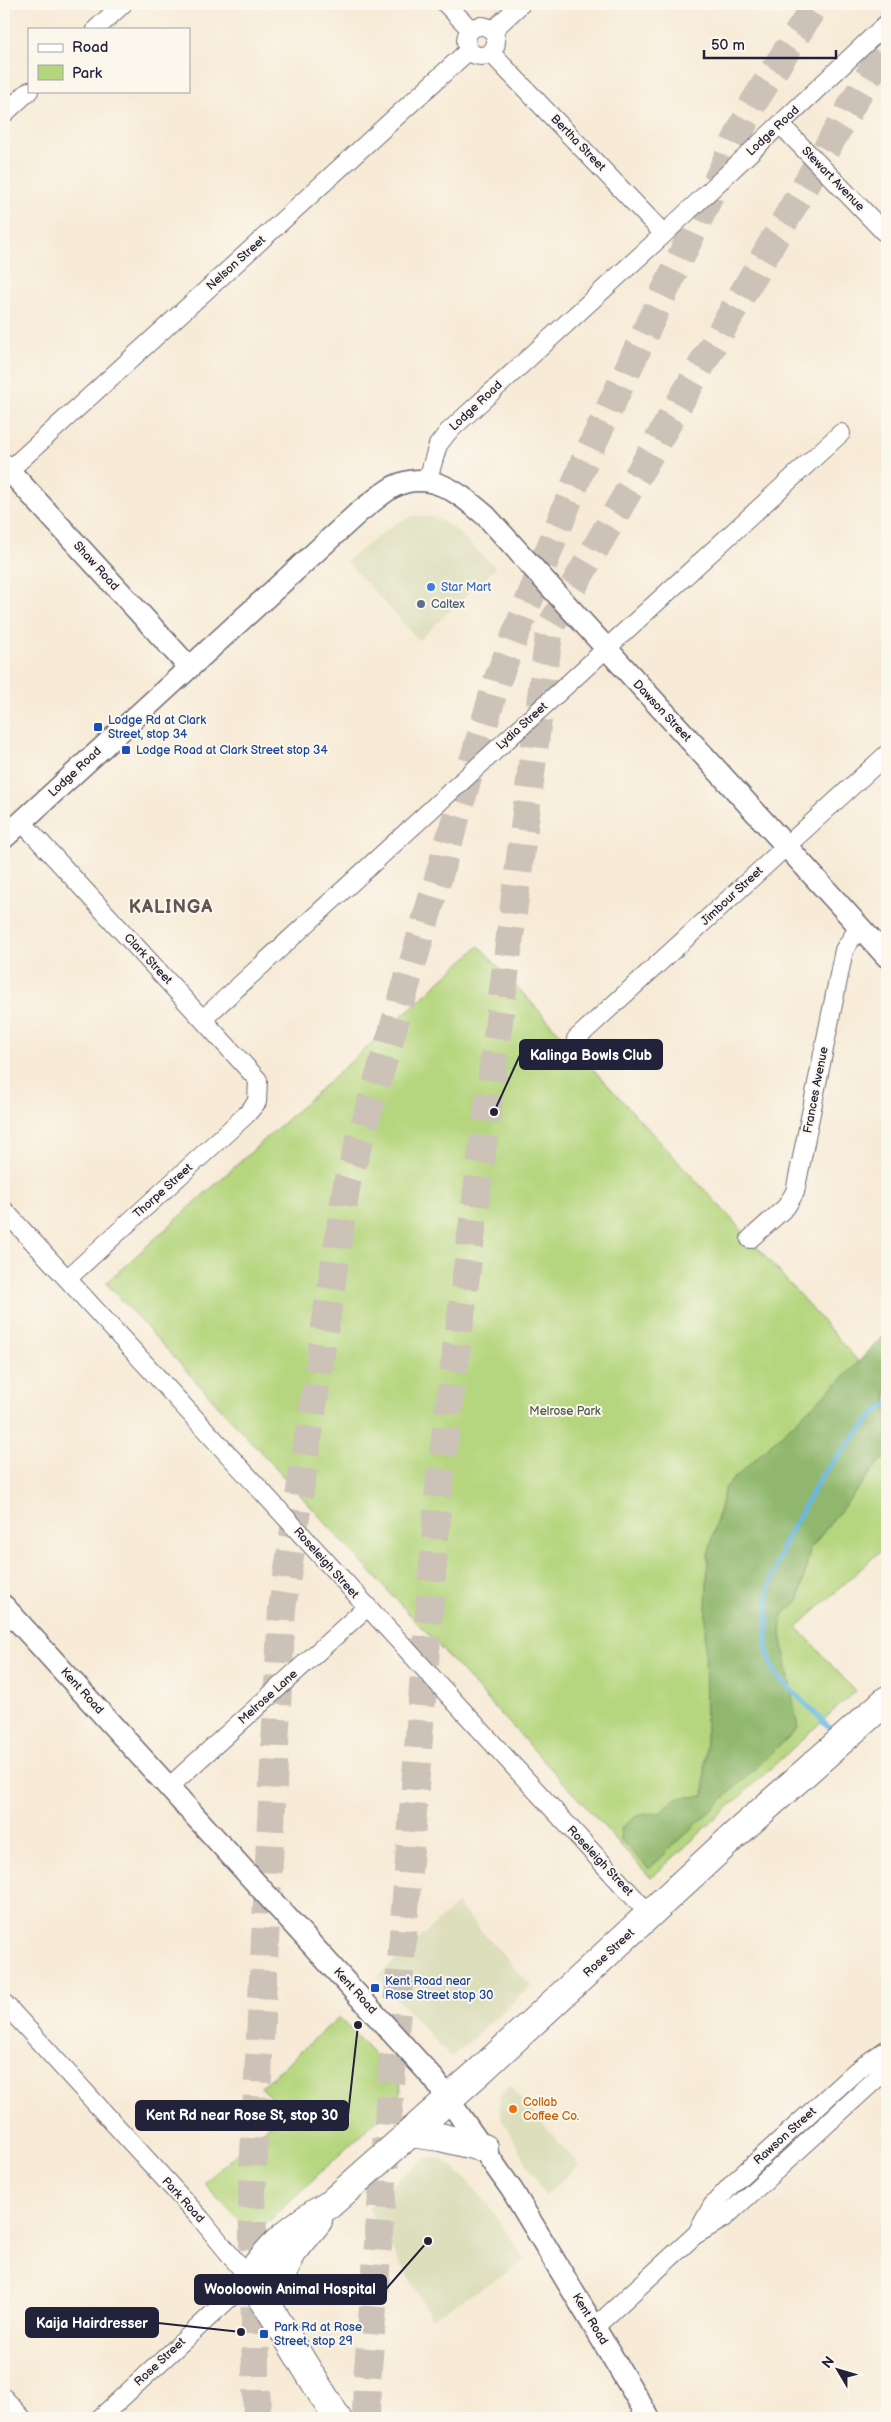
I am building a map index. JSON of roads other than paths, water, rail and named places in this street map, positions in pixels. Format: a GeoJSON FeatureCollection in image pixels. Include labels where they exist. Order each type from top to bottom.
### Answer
{"type":"FeatureCollection","features":[{"type":"Feature","properties":{"kind":"main road","name":"Rose Street"},"geometry":{"type":"LineString","coordinates":[[268,2306],[292,2254],[329,2205],[650,1915],[735,1835],[887,1700]]}},
{"type":"Feature","properties":{"kind":"main road"},"geometry":{"type":"LineString","coordinates":[[410,2133],[440,2137],[484,2148]]}},
{"type":"Feature","properties":{"kind":"main road","name":"Rose Street"},"geometry":{"type":"LineString","coordinates":[[248,2276],[266,2252],[282,2236],[300,2221],[329,2205]]}},
{"type":"Feature","properties":{"kind":"main road","name":"Park Road"},"geometry":{"type":"LineString","coordinates":[[248,2276],[337,2418]]}},
{"type":"Feature","properties":{"kind":"street"},"geometry":{"type":"LineString","coordinates":[[97,28],[123,4]]}},
{"type":"Feature","properties":{"kind":"street"},"geometry":{"type":"LineString","coordinates":[[446,4],[470,30]]}},
{"type":"Feature","properties":{"kind":"street"},"geometry":{"type":"LineString","coordinates":[[492,31],[521,4]]}},
{"type":"Feature","properties":{"kind":"street","name":"Lodge Road"},"geometry":{"type":"LineString","coordinates":[[4,838],[359,512],[394,486],[417,481],[427,482],[438,445],[448,432],[664,234],[887,23]]}},
{"type":"Feature","properties":{"kind":"street"},"geometry":{"type":"LineString","coordinates":[[480,26],[492,31],[496,41],[491,53],[481,57],[468,51],[465,41],[470,30],[480,26]]}},
{"type":"Feature","properties":{"kind":"street","name":"Nelson Street"},"geometry":{"type":"LineString","coordinates":[[5,470],[468,51]]}},
{"type":"Feature","properties":{"kind":"street","name":"Bertha Street"},"geometry":{"type":"LineString","coordinates":[[491,53],[664,234]]}},
{"type":"Feature","properties":{"kind":"street"},"geometry":{"type":"LineString","coordinates":[[4,114],[28,92]]}},
{"type":"Feature","properties":{"kind":"street","name":"Stewart Avenue"},"geometry":{"type":"LineString","coordinates":[[780,124],[884,232],[887,232]]}},
{"type":"Feature","properties":{"kind":"street","name":"Lydia Street"},"geometry":{"type":"LineString","coordinates":[[203,1019],[841,433]]}},
{"type":"Feature","properties":{"kind":"street","name":"Shaw Road"},"geometry":{"type":"LineString","coordinates":[[5,470],[189,667]]}},
{"type":"Feature","properties":{"kind":"street","name":"Dawson Street"},"geometry":{"type":"LineString","coordinates":[[427,482],[445,485],[486,516],[887,957]]}},
{"type":"Feature","properties":{"kind":"street","name":"Jimbour Street"},"geometry":{"type":"LineString","coordinates":[[576,1039],[887,754]]}},
{"type":"Feature","properties":{"kind":"street","name":"Clark Street"},"geometry":{"type":"LineString","coordinates":[[22,822],[258,1080],[257,1102]]}},
{"type":"Feature","properties":{"kind":"street","name":"Frances Avenue"},"geometry":{"type":"LineString","coordinates":[[750,1239],[786,1207],[795,1192],[844,950],[859,927]]}},
{"type":"Feature","properties":{"kind":"street","name":"Thorpe Street"},"geometry":{"type":"LineString","coordinates":[[67,1279],[246,1115],[257,1102]]}},
{"type":"Feature","properties":{"kind":"street","name":"Roseleigh Street"},"geometry":{"type":"LineString","coordinates":[[4,1210],[650,1915]]}},
{"type":"Feature","properties":{"kind":"street","name":"Kent Road"},"geometry":{"type":"LineString","coordinates":[[4,1606],[407,2048],[449,2098],[484,2148],[649,2418]]}},
{"type":"Feature","properties":{"kind":"street","name":"Melrose Lane"},"geometry":{"type":"LineString","coordinates":[[169,1787],[367,1607]]}},
{"type":"Feature","properties":{"kind":"street","name":"Park Road"},"geometry":{"type":"LineString","coordinates":[[4,2003],[201,2219],[248,2276]]}},
{"type":"Feature","properties":{"kind":"street","name":"Rawson Street"},"geometry":{"type":"LineString","coordinates":[[695,2235],[712,2206],[733,2183],[856,2072],[887,2049]]}},
{"type":"Feature","properties":{"kind":"street","name":"Rawson Street"},"geometry":{"type":"LineString","coordinates":[[595,2327],[695,2235],[724,2218],[887,2069]]}},
{"type":"Feature","properties":{"kind":"street","name":"Rose Street"},"geometry":{"type":"LineString","coordinates":[[100,2418],[235,2293],[248,2276]]}},
{"type":"Feature","properties":{"kind":"street"},"geometry":{"type":"LineString","coordinates":[[4,2398],[22,2418]]}},
{"type":"Feature","properties":{"kind":"waterway"},"geometry":{"type":"LineString","coordinates":[[833,1731],[776,1675],[767,1651],[768,1592],[785,1540],[822,1475],[876,1412],[887,1404]]}},
{"type":"Feature","properties":{"kind":"tunnel"},"geometry":{"type":"LineString","coordinates":[[257,2418],[252,2193],[282,1609],[347,1183],[497,681],[584,462],[754,102],[816,4]]}},
{"type":"Feature","properties":{"kind":"tunnel"},"geometry":{"type":"LineString","coordinates":[[366,2418],[367,2381],[440,1477],[550,627],[887,44]]}},
{"type":"Feature","properties":{"kind":"place","name":"Star Mart"},"geometry":{"type":"Point","coordinates":[431,587]}},
{"type":"Feature","properties":{"kind":"place","name":"Caltex"},"geometry":{"type":"Point","coordinates":[421,604]}},
{"type":"Feature","properties":{"kind":"place","name":"Lodge Rd at Clark Street, stop 34"},"geometry":{"type":"Point","coordinates":[98,727]}},
{"type":"Feature","properties":{"kind":"place","name":"Lodge Road at Clark Street stop 34"},"geometry":{"type":"Point","coordinates":[126,750]}},
{"type":"Feature","properties":{"kind":"place","name":"Kalinga Bowls Club"},"geometry":{"type":"Point","coordinates":[494,1112]}},
{"type":"Feature","properties":{"kind":"place","name":"Kent Road near Rose Street stop 30"},"geometry":{"type":"Point","coordinates":[375,1988]}},
{"type":"Feature","properties":{"kind":"place","name":"Kent Rd near Rose St, stop 30"},"geometry":{"type":"Point","coordinates":[358,2025]}},
{"type":"Feature","properties":{"kind":"place","name":"Collab Coffee Co."},"geometry":{"type":"Point","coordinates":[513,2109]}},
{"type":"Feature","properties":{"kind":"place","name":"Wooloowin Animal Hospital"},"geometry":{"type":"Point","coordinates":[428,2241]}},
{"type":"Feature","properties":{"kind":"place","name":"Kaija Hairdresser"},"geometry":{"type":"Point","coordinates":[241,2332]}},
{"type":"Feature","properties":{"kind":"place","name":"Park Rd at Rose Street, stop 29"},"geometry":{"type":"Point","coordinates":[264,2334]}},
{"type":"Feature","properties":{"kind":"district","name":"KALINGA"},"geometry":{"type":"Point","coordinates":[171,907]}},
{"type":"Feature","properties":{"kind":"park label","name":"Melrose Park"},"geometry":{"type":"Point","coordinates":[565,1411]}}]}
